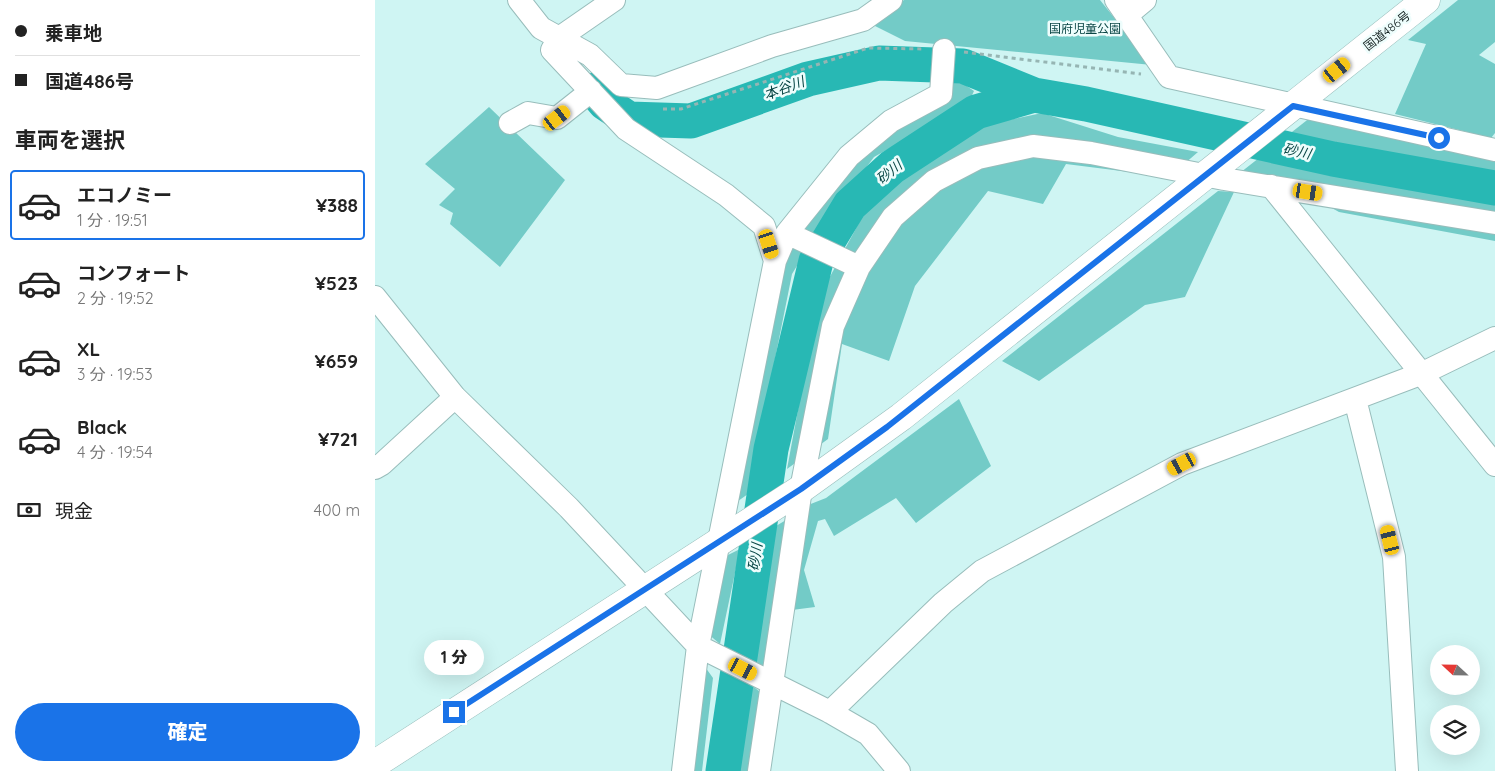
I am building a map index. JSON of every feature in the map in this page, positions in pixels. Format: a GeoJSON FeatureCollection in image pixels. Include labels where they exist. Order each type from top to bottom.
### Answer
{"type":"FeatureCollection","features":[{"type":"Feature","properties":{"kind":"highway","name":"国道486号"},"geometry":{"type":"LineString","coordinates":[[375,764],[644,588],[801,489],[901,417],[1426,0]]}},
{"type":"Feature","properties":{"kind":"street"},"geometry":{"type":"LineString","coordinates":[[519,0],[541,28],[589,55],[621,85],[657,88],[772,46],[863,20],[891,0]]}},
{"type":"Feature","properties":{"kind":"street"},"geometry":{"type":"LineString","coordinates":[[614,0],[559,38],[552,50],[626,129],[726,195],[764,226],[775,261]]}},
{"type":"Feature","properties":{"kind":"street"},"geometry":{"type":"LineString","coordinates":[[1145,0],[1122,7],[1169,77],[1289,109],[1495,150]]}},
{"type":"Feature","properties":{"kind":"street"},"geometry":{"type":"LineString","coordinates":[[683,771],[698,646],[775,261],[787,233],[849,156],[891,121],[941,94],[944,50]]}},
{"type":"Feature","properties":{"kind":"street"},"geometry":{"type":"LineString","coordinates":[[510,123],[528,113],[557,118],[591,91]]}},
{"type":"Feature","properties":{"kind":"street"},"geometry":{"type":"LineString","coordinates":[[759,771],[801,489],[833,326],[859,267],[893,217],[934,182],[978,158],[1033,146],[1091,153],[1206,176],[1495,223]]}},
{"type":"Feature","properties":{"kind":"street"},"geometry":{"type":"LineString","coordinates":[[1271,186],[1495,465]]}},
{"type":"Feature","properties":{"kind":"street"},"geometry":{"type":"LineString","coordinates":[[787,233],[859,267]]}},
{"type":"Feature","properties":{"kind":"street"},"geometry":{"type":"LineString","coordinates":[[375,297],[455,397],[569,508],[698,646],[830,712],[868,734],[899,771]]}},
{"type":"Feature","properties":{"kind":"street"},"geometry":{"type":"LineString","coordinates":[[830,712],[943,603],[982,571],[1182,464],[1423,373],[1495,338]]}},
{"type":"Feature","properties":{"kind":"street"},"geometry":{"type":"LineString","coordinates":[[375,468],[455,397]]}},
{"type":"Feature","properties":{"kind":"street"},"geometry":{"type":"LineString","coordinates":[[1355,398],[1394,558],[1407,771]]}},
{"type":"Feature","properties":{"kind":"path"},"geometry":{"type":"LineString","coordinates":[[654,109],[681,109],[869,48],[944,50],[1169,77]]}},
{"type":"Feature","properties":{"kind":"green space","name":"国府児童公園"},"geometry":{"type":"Polygon","coordinates":[[[904,0],[1100,0],[1152,65],[905,41],[871,24],[904,0]]]}},
{"type":"Feature","properties":{"kind":"green space"},"geometry":{"type":"Polygon","coordinates":[[[1458,0],[1495,0],[1495,42],[1479,55],[1495,64],[1495,133],[1491,138],[1395,114],[1426,44],[1408,40],[1458,0]]]}},
{"type":"Feature","properties":{"kind":"green space"},"geometry":{"type":"Polygon","coordinates":[[[952,76],[974,91],[968,104],[874,157],[814,237],[798,230],[855,158],[952,76]]]}},
{"type":"Feature","properties":{"kind":"green space"},"geometry":{"type":"Polygon","coordinates":[[[489,107],[565,180],[500,267],[450,224],[453,213],[439,205],[455,189],[425,164],[489,107]]]}},
{"type":"Feature","properties":{"kind":"green space"},"geometry":{"type":"Polygon","coordinates":[[[1042,113],[1118,137],[1198,152],[1169,177],[1066,164],[1043,204],[988,191],[915,286],[889,361],[842,344],[828,439],[787,469],[819,297],[873,197],[970,128],[1042,113]]]}},
{"type":"Feature","properties":{"kind":"green space"},"geometry":{"type":"Polygon","coordinates":[[[1311,117],[1495,159],[1495,212],[1236,176],[1311,117]]]}},
{"type":"Feature","properties":{"kind":"green space"},"geometry":{"type":"Polygon","coordinates":[[[1218,191],[1234,192],[1185,297],[1145,305],[1039,381],[1002,361],[1218,191]]]}},
{"type":"Feature","properties":{"kind":"green space"},"geometry":{"type":"Polygon","coordinates":[[[1316,199],[1495,229],[1495,241],[1339,212],[1316,199]]]}},
{"type":"Feature","properties":{"kind":"green space"},"geometry":{"type":"Polygon","coordinates":[[[790,243],[806,251],[792,274],[748,494],[731,506],[790,243]]]}},
{"type":"Feature","properties":{"kind":"green space"},"geometry":{"type":"Polygon","coordinates":[[[959,399],[991,466],[916,523],[896,498],[834,536],[825,519],[818,521],[804,570],[815,607],[792,610],[803,507],[826,498],[959,399]]]}},
{"type":"Feature","properties":{"kind":"green space"},"geometry":{"type":"Polygon","coordinates":[[[791,517],[768,670],[751,660],[771,529],[791,517]]]}},
{"type":"Feature","properties":{"kind":"green space"},"geometry":{"type":"Polygon","coordinates":[[[740,549],[720,644],[707,633],[722,558],[740,549]]]}},
{"type":"Feature","properties":{"kind":"green space"},"geometry":{"type":"Polygon","coordinates":[[[703,664],[713,678],[702,771],[689,771],[703,664]]]}},
{"type":"Feature","properties":{"kind":"green space"},"geometry":{"type":"Polygon","coordinates":[[[749,683],[765,696],[753,771],[736,771],[749,683]]]}},
{"type":"Feature","properties":{"kind":"waterway","name":"本谷川"},"geometry":{"type":"LineString","coordinates":[[594,90],[605,103],[629,119],[691,121],[808,79],[879,63],[963,66],[1034,95]]}},
{"type":"Feature","properties":{"kind":"waterway","name":"砂川"},"geometry":{"type":"LineString","coordinates":[[723,771],[771,449],[816,261],[850,205],[892,167],[976,112],[1034,95],[1086,104],[1333,159],[1495,188]]}},
{"type":"Feature","properties":{"kind":"route"},"geometry":{"type":"LineString","coordinates":[[454,712],[644,588],[801,489],[901,417],[1293,106],[1439,138]]}}]}
